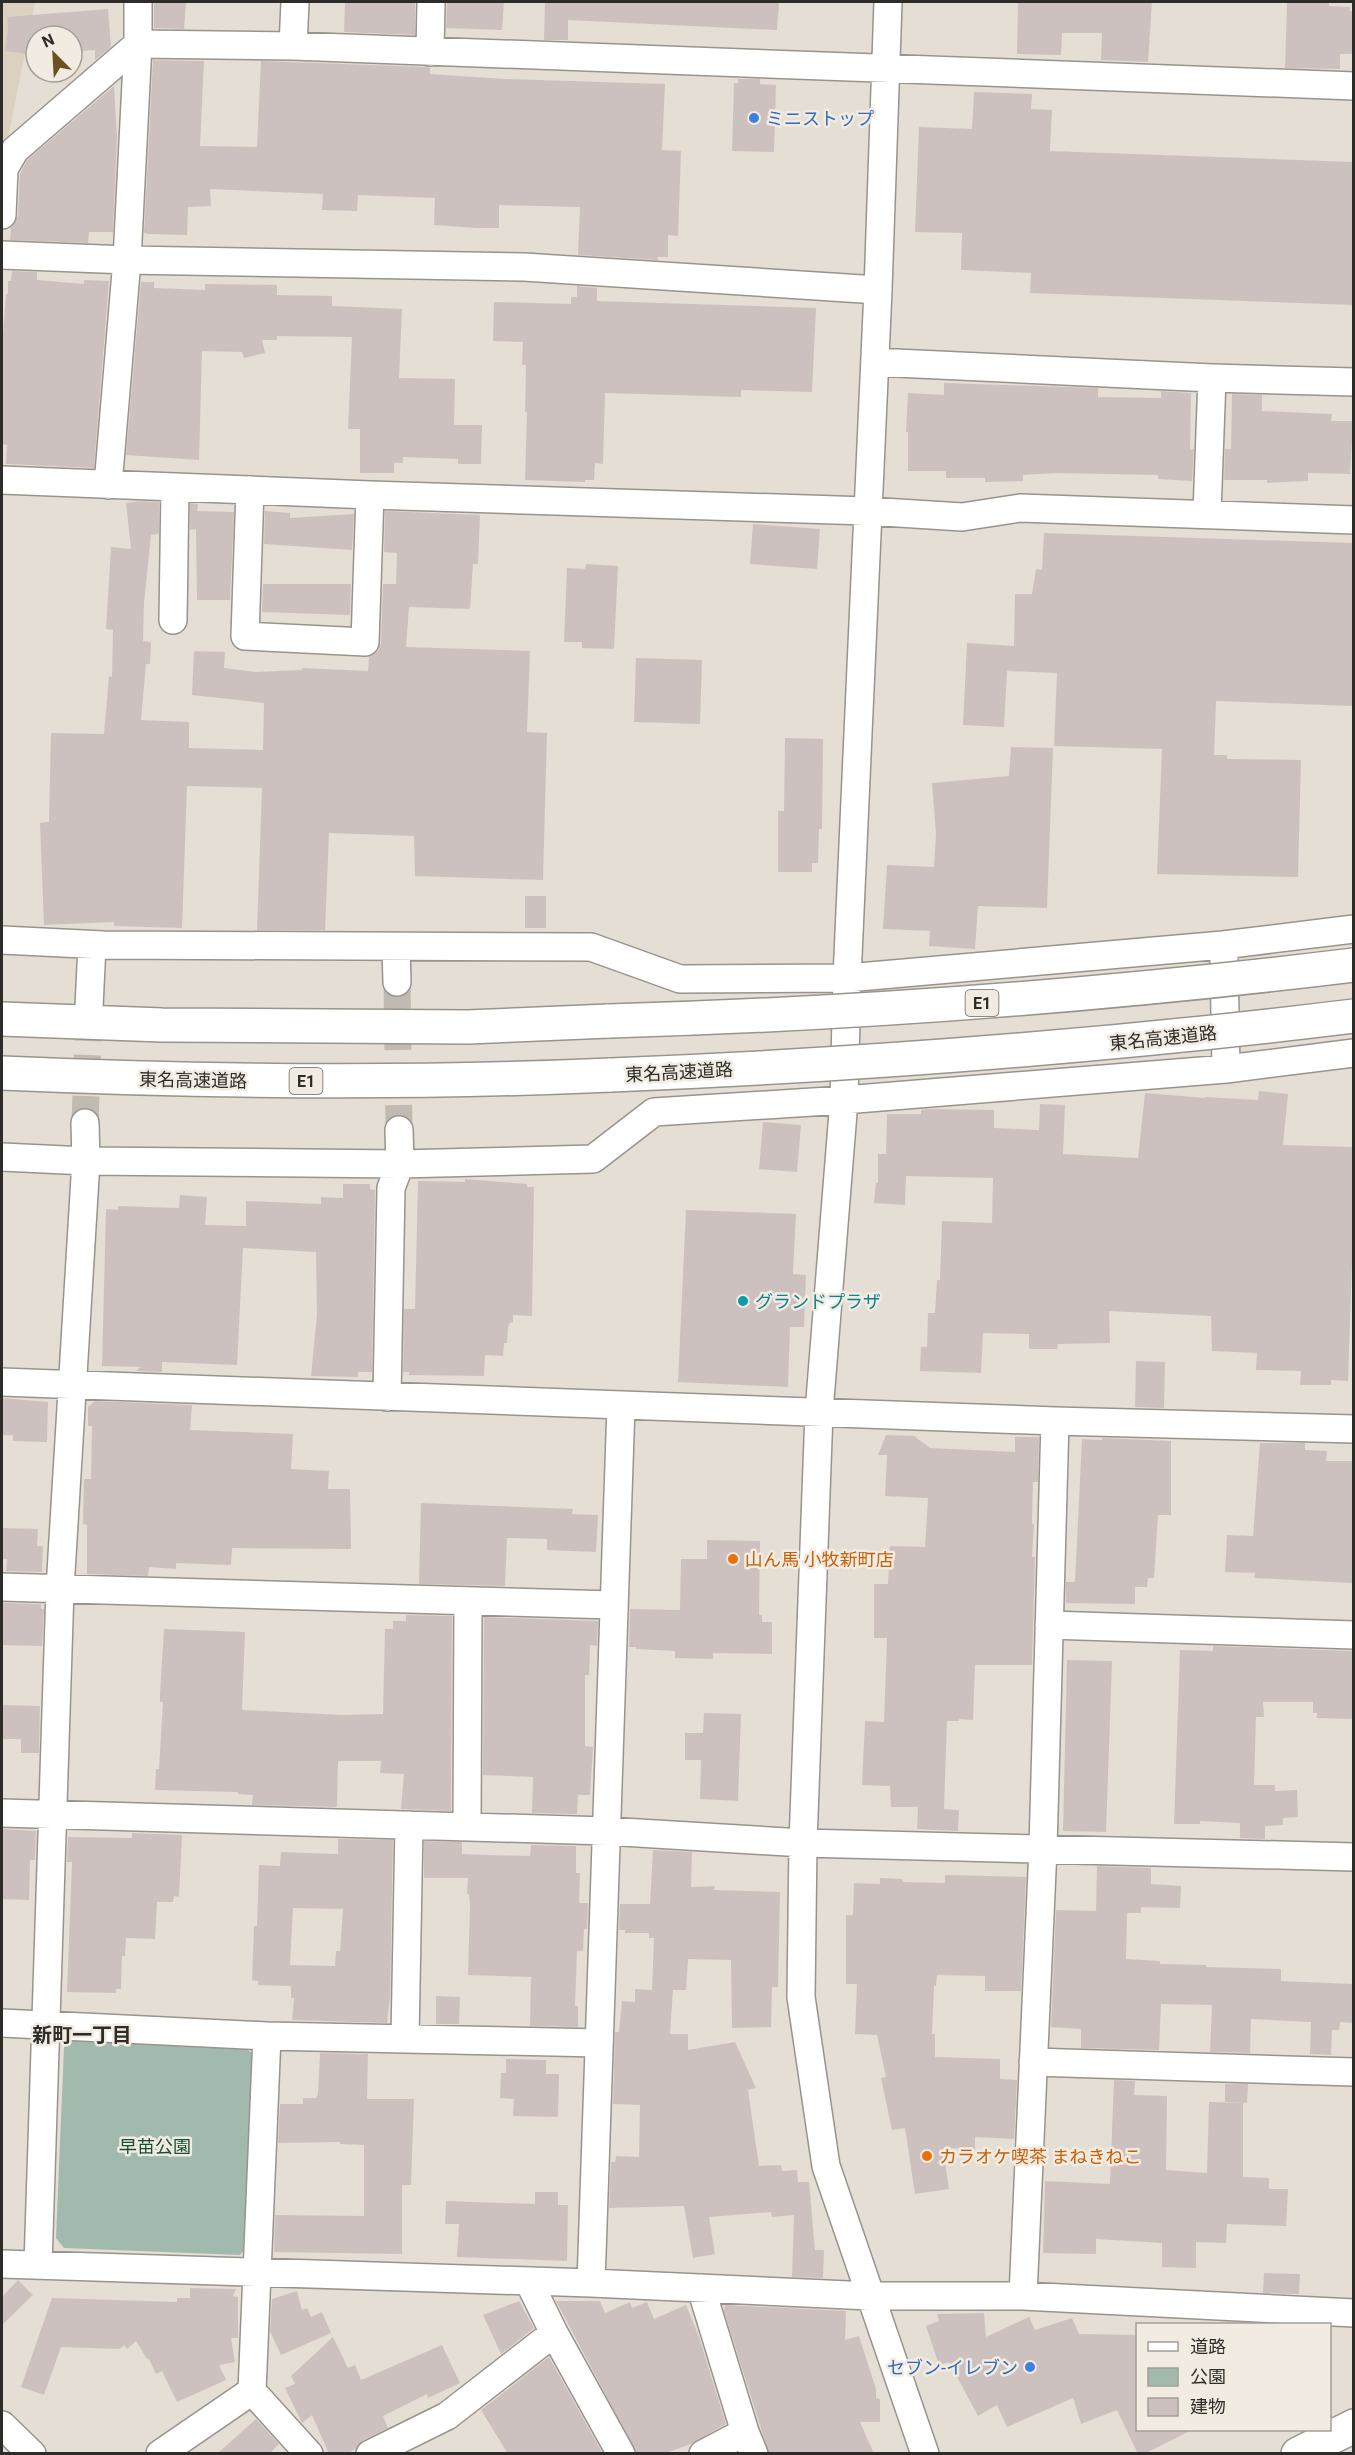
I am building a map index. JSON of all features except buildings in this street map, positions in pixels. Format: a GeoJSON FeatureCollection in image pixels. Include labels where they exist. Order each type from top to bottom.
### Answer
{"type":"FeatureCollection","features":[{"type":"Feature","properties":{"kind":"highway","name":"E1"},"geometry":{"type":"LineString","coordinates":[[2,1019],[162,1025],[456,1027],[719,1018],[969,1004],[1195,984],[1353,965]]}},
{"type":"Feature","properties":{"kind":"highway","name":"東名高速道路"},"geometry":{"type":"LineString","coordinates":[[2,1073],[163,1080],[470,1081],[982,1054],[1198,1035],[1353,1016]]}},
{"type":"Feature","properties":{"kind":"highway"},"geometry":{"type":"LineString","coordinates":[[1298,2454],[1353,2426]]}},
{"type":"Feature","properties":{"kind":"street"},"geometry":{"type":"LineString","coordinates":[[108,484],[127,260],[138,2]]}},
{"type":"Feature","properties":{"kind":"street"},"geometry":{"type":"LineString","coordinates":[[293,46],[295,2]]}},
{"type":"Feature","properties":{"kind":"street"},"geometry":{"type":"LineString","coordinates":[[430,52],[431,2]]}},
{"type":"Feature","properties":{"kind":"street"},"geometry":{"type":"LineString","coordinates":[[888,2],[878,290],[847,978],[844,1100],[819,1412],[803,1843],[801,1996],[826,2166],[925,2454]]}},
{"type":"Feature","properties":{"kind":"street"},"geometry":{"type":"LineString","coordinates":[[2,214],[4,169],[15,150],[138,44],[293,46],[1353,86]]}},
{"type":"Feature","properties":{"kind":"street"},"geometry":{"type":"LineString","coordinates":[[2,255],[127,260],[524,267],[878,290]]}},
{"type":"Feature","properties":{"kind":"street"},"geometry":{"type":"LineString","coordinates":[[874,362],[1212,378],[1353,382]]}},
{"type":"Feature","properties":{"kind":"street"},"geometry":{"type":"LineString","coordinates":[[1207,513],[1212,378]]}},
{"type":"Feature","properties":{"kind":"street"},"geometry":{"type":"LineString","coordinates":[[2,480],[370,495],[867,511],[962,517],[1020,508],[1353,520]]}},
{"type":"Feature","properties":{"kind":"street"},"geometry":{"type":"LineString","coordinates":[[173,620],[175,487]]}},
{"type":"Feature","properties":{"kind":"street"},"geometry":{"type":"LineString","coordinates":[[250,490],[245,636],[365,642],[370,495]]}},
{"type":"Feature","properties":{"kind":"street"},"geometry":{"type":"LineString","coordinates":[[2,940],[92,945],[591,947],[680,979],[847,978],[1223,945],[1353,929]]}},
{"type":"Feature","properties":{"kind":"street"},"geometry":{"type":"LineString","coordinates":[[89,1007],[92,945]]}},
{"type":"Feature","properties":{"kind":"street"},"geometry":{"type":"LineString","coordinates":[[1223,945],[1226,1069]]}},
{"type":"Feature","properties":{"kind":"street"},"geometry":{"type":"LineString","coordinates":[[396,947],[397,982]]}},
{"type":"Feature","properties":{"kind":"street"},"geometry":{"type":"LineString","coordinates":[[2,1157],[86,1161],[400,1164],[593,1159],[654,1112],[844,1100],[1226,1069],[1353,1053]]}},
{"type":"Feature","properties":{"kind":"street"},"geometry":{"type":"LineString","coordinates":[[38,2265],[60,1589],[86,1161],[85,1123]]}},
{"type":"Feature","properties":{"kind":"street"},"geometry":{"type":"LineString","coordinates":[[387,1397],[391,1188],[400,1164],[399,1130]]}},
{"type":"Feature","properties":{"kind":"street"},"geometry":{"type":"LineString","coordinates":[[2,1382],[621,1406],[1353,1429]]}},
{"type":"Feature","properties":{"kind":"street"},"geometry":{"type":"LineString","coordinates":[[591,2283],[621,1406]]}},
{"type":"Feature","properties":{"kind":"street"},"geometry":{"type":"LineString","coordinates":[[1023,2296],[1043,1848],[1055,1421]]}},
{"type":"Feature","properties":{"kind":"street"},"geometry":{"type":"LineString","coordinates":[[2,1587],[613,1605]]}},
{"type":"Feature","properties":{"kind":"street"},"geometry":{"type":"LineString","coordinates":[[467,1827],[468,1601]]}},
{"type":"Feature","properties":{"kind":"street"},"geometry":{"type":"LineString","coordinates":[[1049,1625],[1353,1635]]}},
{"type":"Feature","properties":{"kind":"street"},"geometry":{"type":"LineString","coordinates":[[2,1813],[606,1831],[803,1843],[1353,1857]]}},
{"type":"Feature","properties":{"kind":"street"},"geometry":{"type":"LineString","coordinates":[[405,2039],[409,1826]]}},
{"type":"Feature","properties":{"kind":"street"},"geometry":{"type":"LineString","coordinates":[[2,2023],[267,2036],[599,2043]]}},
{"type":"Feature","properties":{"kind":"street"},"geometry":{"type":"LineString","coordinates":[[267,2036],[252,2391],[309,2454]]}},
{"type":"Feature","properties":{"kind":"street"},"geometry":{"type":"LineString","coordinates":[[1033,2062],[1353,2072]]}},
{"type":"Feature","properties":{"kind":"street"},"geometry":{"type":"LineString","coordinates":[[2,2264],[591,2283],[870,2296],[1023,2296],[1353,2313]]}},
{"type":"Feature","properties":{"kind":"street"},"geometry":{"type":"LineString","coordinates":[[529,2282],[554,2333],[621,2454]]}},
{"type":"Feature","properties":{"kind":"street"},"geometry":{"type":"LineString","coordinates":[[701,2288],[750,2443],[703,2454]]}},
{"type":"Feature","properties":{"kind":"street"},"geometry":{"type":"LineString","coordinates":[[370,2454],[447,2416],[554,2333]]}},
{"type":"Feature","properties":{"kind":"street"},"geometry":{"type":"LineString","coordinates":[[160,2454],[252,2391]]}},
{"type":"Feature","properties":{"kind":"street"},"geometry":{"type":"LineString","coordinates":[[2,2425],[32,2454]]}},
{"type":"Feature","properties":{"kind":"shaded area"},"geometry":{"type":"Polygon","coordinates":[[[2,2],[35,2],[31,24],[24,24],[24,58],[2,169],[2,2]]]}},
{"type":"Feature","properties":{"kind":"green space","name":"早苗公園"},"geometry":{"type":"Polygon","coordinates":[[[75,2040],[243,2046],[253,2054],[247,2246],[240,2255],[64,2248],[56,2238],[64,2047],[75,2040]]]}},
{"type":"Feature","properties":{"kind":"tunnel"},"geometry":{"type":"LineString","coordinates":[[397,982],[399,1130]]}},
{"type":"Feature","properties":{"kind":"tunnel"},"geometry":{"type":"LineString","coordinates":[[85,1123],[89,1007]]}},
{"type":"Feature","properties":{"kind":"place","name":"ミニストップ"},"geometry":{"type":"Point","coordinates":[754,118]}},
{"type":"Feature","properties":{"kind":"place","name":"グランドプラザ"},"geometry":{"type":"Point","coordinates":[743,1301]}},
{"type":"Feature","properties":{"kind":"place","name":"山ん馬 小牧新町店"},"geometry":{"type":"Point","coordinates":[733,1559]}},
{"type":"Feature","properties":{"kind":"place","name":"カラオケ喫茶 まねきねこ"},"geometry":{"type":"Point","coordinates":[927,2156]}},
{"type":"Feature","properties":{"kind":"place","name":"セブン-イレブン"},"geometry":{"type":"Point","coordinates":[1030,2367]}},
{"type":"Feature","properties":{"kind":"district","name":"新町一丁目"},"geometry":{"type":"Point","coordinates":[82,2035]}}]}
